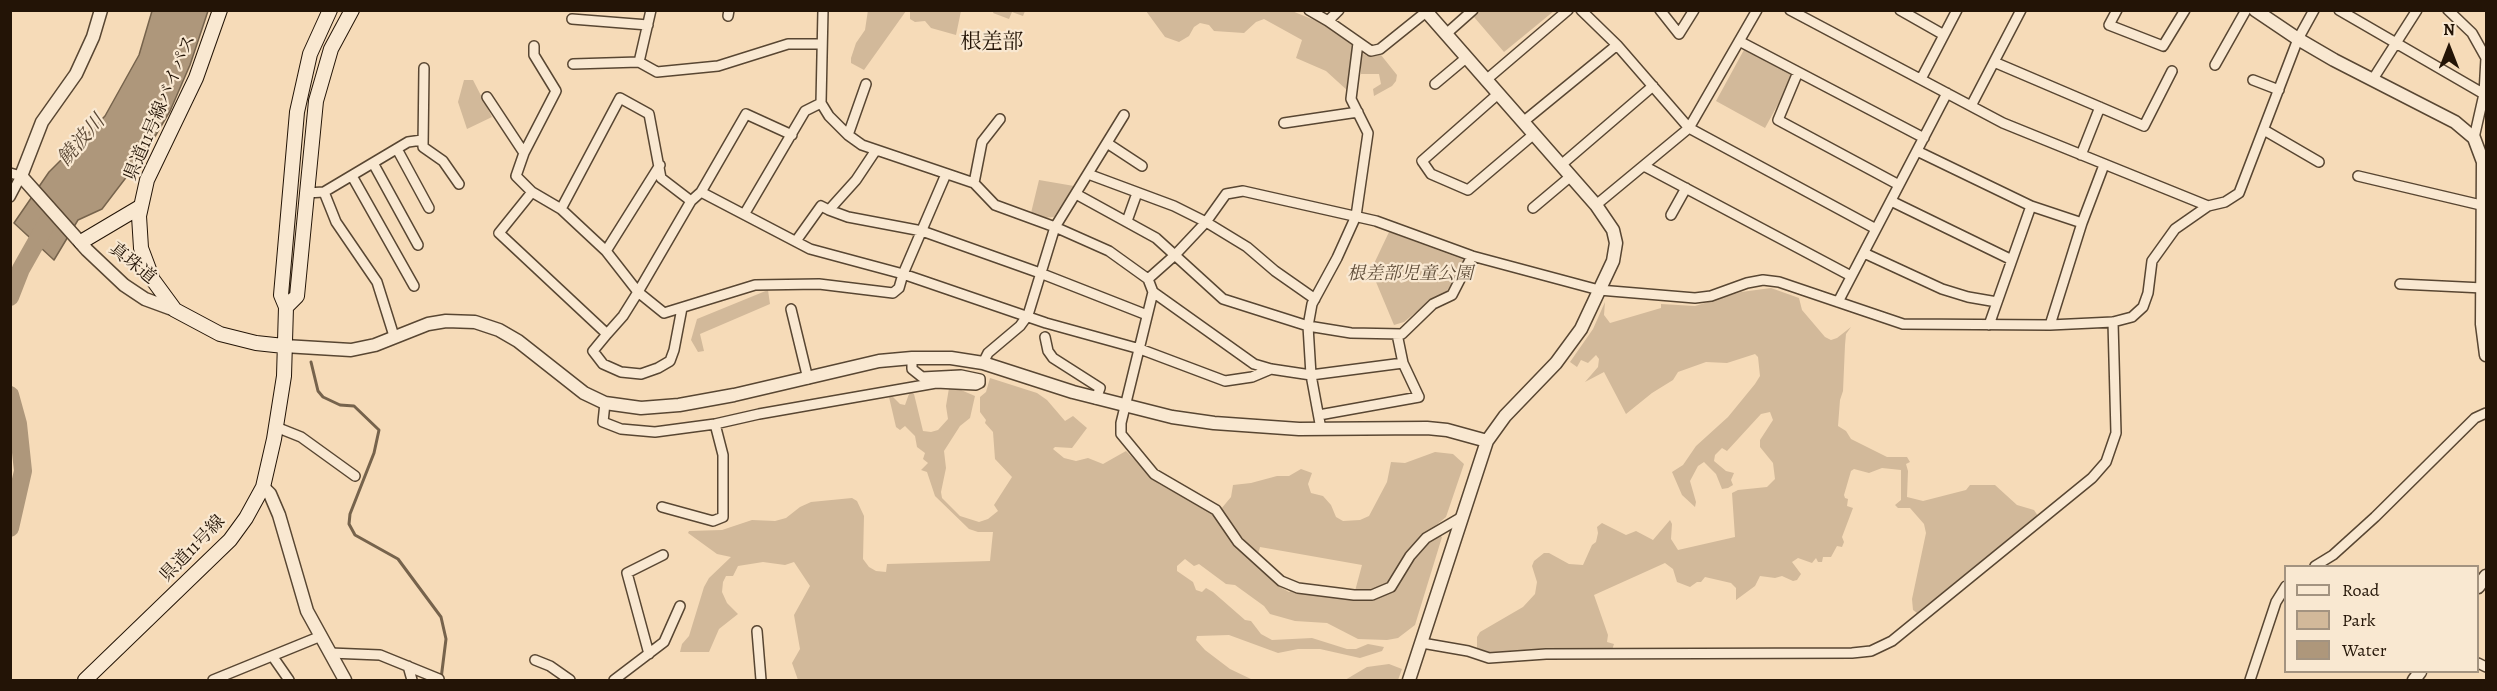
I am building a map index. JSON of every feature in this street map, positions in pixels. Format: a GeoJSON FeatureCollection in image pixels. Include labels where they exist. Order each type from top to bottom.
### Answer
{"type":"FeatureCollection","features":[{"type":"Feature","properties":{"kind":"main road","name":"県道11号線バイパス"},"geometry":{"type":"LineString","coordinates":[[220,10],[196,78],[147,180],[140,207],[143,258],[159,290],[175,310],[204,327],[226,336],[256,343],[284,346]]}},
{"type":"Feature","properties":{"kind":"main road","name":"県道11号線"},"geometry":{"type":"LineString","coordinates":[[85,681],[230,540],[246,518],[263,487],[283,387],[286,307],[281,295],[292,152],[300,92],[310,54],[330,10]]}},
{"type":"Feature","properties":{"kind":"main road","name":"県道11号線"},"geometry":{"type":"LineString","coordinates":[[286,307],[297,296],[314,117],[320,84],[331,50],[352,10]]}},
{"type":"Feature","properties":{"kind":"main road"},"geometry":{"type":"LineString","coordinates":[[78,239],[140,207]]}},
{"type":"Feature","properties":{"kind":"street"},"geometry":{"type":"LineString","coordinates":[[10,197],[42,122],[76,74],[93,37],[101,10]]}},
{"type":"Feature","properties":{"kind":"street"},"geometry":{"type":"LineString","coordinates":[[639,62],[651,10]]}},
{"type":"Feature","properties":{"kind":"street"},"geometry":{"type":"LineString","coordinates":[[823,10],[821,103],[829,116],[848,135],[862,144],[974,183],[995,205],[1055,227],[1109,251],[1148,279],[1153,292],[1254,364],[1311,375],[1403,363]]}},
{"type":"Feature","properties":{"kind":"street"},"geometry":{"type":"LineString","coordinates":[[1309,10],[1371,51],[1380,49],[1426,11],[1596,206],[1613,230],[1616,243],[1613,261],[1581,328],[1556,363],[1505,416],[1487,441],[1409,681]]}},
{"type":"Feature","properties":{"kind":"street"},"geometry":{"type":"LineString","coordinates":[[1328,21],[1340,10]]}},
{"type":"Feature","properties":{"kind":"street"},"geometry":{"type":"LineString","coordinates":[[1446,34],[1473,10]]}},
{"type":"Feature","properties":{"kind":"street"},"geometry":{"type":"LineString","coordinates":[[1486,80],[1568,10]]}},
{"type":"Feature","properties":{"kind":"street"},"geometry":{"type":"LineString","coordinates":[[1581,10],[1617,45],[1689,128],[1876,229]]}},
{"type":"Feature","properties":{"kind":"street"},"geometry":{"type":"LineString","coordinates":[[1660,10],[1679,34],[1694,10]]}},
{"type":"Feature","properties":{"kind":"street"},"geometry":{"type":"LineString","coordinates":[[1596,206],[1689,128],[1757,10]]}},
{"type":"Feature","properties":{"kind":"street"},"geometry":{"type":"LineString","coordinates":[[1900,10],[1944,35]]}},
{"type":"Feature","properties":{"kind":"street"},"geometry":{"type":"LineString","coordinates":[[1921,79],[1957,10]]}},
{"type":"Feature","properties":{"kind":"street"},"geometry":{"type":"LineString","coordinates":[[1971,106],[2021,10]]}},
{"type":"Feature","properties":{"kind":"street"},"geometry":{"type":"LineString","coordinates":[[2117,10],[2109,25],[2163,46],[2185,10]]}},
{"type":"Feature","properties":{"kind":"street"},"geometry":{"type":"LineString","coordinates":[[2215,65],[2246,10]]}},
{"type":"Feature","properties":{"kind":"street"},"geometry":{"type":"LineString","coordinates":[[2255,10],[2298,39],[2456,122],[2474,138],[2485,173],[2482,324],[2487,355]]}},
{"type":"Feature","properties":{"kind":"street"},"geometry":{"type":"LineString","coordinates":[[1148,279],[1175,255],[1206,222],[1226,194],[1243,191],[1392,226],[1472,256],[1599,290],[1695,298],[1711,296],[1747,283],[1763,280],[1779,282],[1903,324],[1989,326],[2113,322],[2132,317],[2143,307],[2148,293],[2152,261],[2175,229],[2208,206],[2225,202],[2239,193],[2298,39],[2314,10]]}},
{"type":"Feature","properties":{"kind":"street"},"geometry":{"type":"LineString","coordinates":[[2339,10],[2484,94]]}},
{"type":"Feature","properties":{"kind":"street"},"geometry":{"type":"LineString","coordinates":[[2448,10],[2472,33],[2486,58],[2484,94],[2474,138]]}},
{"type":"Feature","properties":{"kind":"street"},"geometry":{"type":"LineString","coordinates":[[1793,11],[2003,123],[2208,206]]}},
{"type":"Feature","properties":{"kind":"street"},"geometry":{"type":"LineString","coordinates":[[2373,79],[2397,43],[2413,12]]}},
{"type":"Feature","properties":{"kind":"street"},"geometry":{"type":"LineString","coordinates":[[572,19],[648,25]]}},
{"type":"Feature","properties":{"kind":"street"},"geometry":{"type":"LineString","coordinates":[[1739,41],[1924,138]]}},
{"type":"Feature","properties":{"kind":"street"},"geometry":{"type":"LineString","coordinates":[[1321,429],[1311,375],[1308,326],[1315,299],[1356,216],[1368,133],[1351,99],[1358,43]]}},
{"type":"Feature","properties":{"kind":"street"},"geometry":{"type":"LineString","coordinates":[[573,64],[639,62],[657,72],[718,66],[788,44],[821,44]]}},
{"type":"Feature","properties":{"kind":"street"},"geometry":{"type":"LineString","coordinates":[[1523,122],[1617,45]]}},
{"type":"Feature","properties":{"kind":"street"},"geometry":{"type":"LineString","coordinates":[[534,46],[534,54],[556,91],[524,153],[516,176],[532,192],[561,210],[606,251],[639,292],[664,313],[755,285],[819,284],[893,293],[899,288],[946,174]]}},
{"type":"Feature","properties":{"kind":"street"},"geometry":{"type":"LineString","coordinates":[[1435,84],[1467,58]]}},
{"type":"Feature","properties":{"kind":"street"},"geometry":{"type":"LineString","coordinates":[[1994,62],[2144,126],[2172,71]]}},
{"type":"Feature","properties":{"kind":"street"},"geometry":{"type":"LineString","coordinates":[[424,68],[423,147],[443,160],[459,184]]}},
{"type":"Feature","properties":{"kind":"street"},"geometry":{"type":"LineString","coordinates":[[1798,72],[1778,120],[1899,185]]}},
{"type":"Feature","properties":{"kind":"street"},"geometry":{"type":"LineString","coordinates":[[2253,80],[2279,90]]}},
{"type":"Feature","properties":{"kind":"street"},"geometry":{"type":"LineString","coordinates":[[848,135],[866,84]]}},
{"type":"Feature","properties":{"kind":"street"},"geometry":{"type":"LineString","coordinates":[[1561,165],[1653,86]]}},
{"type":"Feature","properties":{"kind":"street"},"geometry":{"type":"LineString","coordinates":[[1498,93],[1422,161],[1431,174],[1468,190],[1534,134]]}},
{"type":"Feature","properties":{"kind":"street"},"geometry":{"type":"LineString","coordinates":[[1838,302],[1947,93]]}},
{"type":"Feature","properties":{"kind":"street"},"geometry":{"type":"LineString","coordinates":[[487,97],[524,153]]}},
{"type":"Feature","properties":{"kind":"street"},"geometry":{"type":"LineString","coordinates":[[561,210],[620,98],[649,114],[661,178],[692,201]]}},
{"type":"Feature","properties":{"kind":"street"},"geometry":{"type":"LineString","coordinates":[[745,213],[804,111],[821,103]]}},
{"type":"Feature","properties":{"kind":"street"},"geometry":{"type":"LineString","coordinates":[[2081,155],[2100,107]]}},
{"type":"Feature","properties":{"kind":"street"},"geometry":{"type":"LineString","coordinates":[[1284,123],[1358,112]]}},
{"type":"Feature","properties":{"kind":"street"},"geometry":{"type":"LineString","coordinates":[[682,308],[670,361],[658,368],[641,374],[621,372],[603,364],[593,351],[623,316],[639,292],[746,114],[792,135]]}},
{"type":"Feature","properties":{"kind":"street"},"geometry":{"type":"LineString","coordinates":[[983,363],[988,353],[1020,326],[1028,315],[1055,227],[1124,116]]}},
{"type":"Feature","properties":{"kind":"street"},"geometry":{"type":"LineString","coordinates":[[974,183],[981,142],[1000,119]]}},
{"type":"Feature","properties":{"kind":"street"},"geometry":{"type":"LineString","coordinates":[[2264,130],[2319,162]]}},
{"type":"Feature","properties":{"kind":"street"},"geometry":{"type":"LineString","coordinates":[[306,193],[324,192],[408,142],[422,140]]}},
{"type":"Feature","properties":{"kind":"street"},"geometry":{"type":"LineString","coordinates":[[1107,143],[1142,166]]}},
{"type":"Feature","properties":{"kind":"street"},"geometry":{"type":"LineString","coordinates":[[397,148],[429,208]]}},
{"type":"Feature","properties":{"kind":"street"},"geometry":{"type":"LineString","coordinates":[[829,210],[856,180],[876,150]]}},
{"type":"Feature","properties":{"kind":"street"},"geometry":{"type":"LineString","coordinates":[[1917,151],[2031,206],[2082,223]]}},
{"type":"Feature","properties":{"kind":"street"},"geometry":{"type":"LineString","coordinates":[[374,163],[418,245]]}},
{"type":"Feature","properties":{"kind":"street"},"geometry":{"type":"LineString","coordinates":[[606,251],[660,165]]}},
{"type":"Feature","properties":{"kind":"street"},"geometry":{"type":"LineString","coordinates":[[2050,325],[2082,223],[2104,165]]}},
{"type":"Feature","properties":{"kind":"street"},"geometry":{"type":"LineString","coordinates":[[1644,166],[1851,276]]}},
{"type":"Feature","properties":{"kind":"street"},"geometry":{"type":"LineString","coordinates":[[1088,174],[1174,206],[1206,222],[1247,247],[1275,272],[1315,299]]}},
{"type":"Feature","properties":{"kind":"street"},"geometry":{"type":"LineString","coordinates":[[352,176],[414,286]]}},
{"type":"Feature","properties":{"kind":"street"},"geometry":{"type":"LineString","coordinates":[[1533,208],[1571,176]]}},
{"type":"Feature","properties":{"kind":"street"},"geometry":{"type":"LineString","coordinates":[[2358,176],[2485,206]]}},
{"type":"Feature","properties":{"kind":"street","name":"真珠道"},"geometry":{"type":"LineString","coordinates":[[20,177],[130,290],[145,299],[175,310]]}},
{"type":"Feature","properties":{"kind":"street"},"geometry":{"type":"LineString","coordinates":[[1671,215],[1686,188]]}},
{"type":"Feature","properties":{"kind":"street"},"geometry":{"type":"LineString","coordinates":[[324,192],[336,222],[377,282],[394,336]]}},
{"type":"Feature","properties":{"kind":"street"},"geometry":{"type":"LineString","coordinates":[[532,192],[499,233],[607,334]]}},
{"type":"Feature","properties":{"kind":"street"},"geometry":{"type":"LineString","coordinates":[[701,192],[810,249],[903,274],[1046,323],[1140,349],[1225,381],[1252,377],[1271,369]]}},
{"type":"Feature","properties":{"kind":"street"},"geometry":{"type":"LineString","coordinates":[[1127,221],[1137,193]]}},
{"type":"Feature","properties":{"kind":"street"},"geometry":{"type":"LineString","coordinates":[[1076,194],[1156,238],[1223,299],[1308,326],[1351,333],[1402,334],[1432,304],[1452,295],[1472,256]]}},
{"type":"Feature","properties":{"kind":"street"},"geometry":{"type":"LineString","coordinates":[[1891,201],[2012,260]]}},
{"type":"Feature","properties":{"kind":"street"},"geometry":{"type":"LineString","coordinates":[[796,241],[820,206],[848,217],[922,231],[1040,273],[1147,315]]}},
{"type":"Feature","properties":{"kind":"street"},"geometry":{"type":"LineString","coordinates":[[1989,326],[2031,206]]}},
{"type":"Feature","properties":{"kind":"street"},"geometry":{"type":"LineString","coordinates":[[1864,253],[1942,289],[1968,297],[1997,302]]}},
{"type":"Feature","properties":{"kind":"street"},"geometry":{"type":"LineString","coordinates":[[2400,284],[2484,294]]}},
{"type":"Feature","properties":{"kind":"street"},"geometry":{"type":"LineString","coordinates":[[1153,292],[1122,423],[1122,434],[1154,474],[1216,510],[1238,542],[1281,581],[1298,588],[1372,595],[1391,587],[1410,556],[1426,537],[1462,518]]}},
{"type":"Feature","properties":{"kind":"street"},"geometry":{"type":"LineString","coordinates":[[791,309],[808,379]]}},
{"type":"Feature","properties":{"kind":"street"},"geometry":{"type":"LineString","coordinates":[[284,346],[351,350],[375,345],[419,326],[439,322],[459,321],[484,325],[518,341],[574,387],[604,403],[626,407],[668,406],[808,379],[879,361],[951,358],[983,363],[1096,399],[1172,417],[1214,423],[1321,429],[1427,428],[1447,430],[1487,441]]}},
{"type":"Feature","properties":{"kind":"street"},"geometry":{"type":"LineString","coordinates":[[1422,642],[1468,651],[1489,658],[1546,654],[1852,654],[1871,651],[1892,641],[2092,478],[2106,462],[2116,433],[2113,322]]}},
{"type":"Feature","properties":{"kind":"street"},"geometry":{"type":"LineString","coordinates":[[1319,415],[1419,397],[1403,363],[1397,334]]}},
{"type":"Feature","properties":{"kind":"street"},"geometry":{"type":"LineString","coordinates":[[1045,337],[1048,351],[1053,358],[1100,388],[1096,399]]}},
{"type":"Feature","properties":{"kind":"street"},"geometry":{"type":"LineString","coordinates":[[604,403],[603,422],[621,429],[655,432],[715,424],[769,412],[925,385],[980,383],[980,379],[961,375],[922,377],[912,369],[912,358]]}},
{"type":"Feature","properties":{"kind":"street"},"geometry":{"type":"LineString","coordinates":[[2318,565],[2333,555],[2375,517],[2475,418],[2487,413]]}},
{"type":"Feature","properties":{"kind":"street"},"geometry":{"type":"LineString","coordinates":[[662,507],[713,521],[723,517],[723,455],[715,424]]}},
{"type":"Feature","properties":{"kind":"street"},"geometry":{"type":"LineString","coordinates":[[276,427],[301,437],[355,476]]}},
{"type":"Feature","properties":{"kind":"street"},"geometry":{"type":"LineString","coordinates":[[263,487],[273,498],[307,611],[345,681]]}},
{"type":"Feature","properties":{"kind":"street"},"geometry":{"type":"LineString","coordinates":[[649,654],[627,573],[663,555]]}},
{"type":"Feature","properties":{"kind":"street"},"geometry":{"type":"LineString","coordinates":[[2250,681],[2277,602],[2284,590]]}},
{"type":"Feature","properties":{"kind":"street"},"geometry":{"type":"LineString","coordinates":[[614,681],[664,642],[680,606]]}},
{"type":"Feature","properties":{"kind":"street"},"geometry":{"type":"LineString","coordinates":[[757,631],[761,681]]}},
{"type":"Feature","properties":{"kind":"street"},"geometry":{"type":"LineString","coordinates":[[213,681],[321,636]]}},
{"type":"Feature","properties":{"kind":"street"},"geometry":{"type":"LineString","coordinates":[[330,653],[380,655],[439,679]]}},
{"type":"Feature","properties":{"kind":"street"},"geometry":{"type":"LineString","coordinates":[[273,657],[289,681]]}},
{"type":"Feature","properties":{"kind":"street"},"geometry":{"type":"LineString","coordinates":[[535,660],[550,666],[570,680]]}},
{"type":"Feature","properties":{"kind":"street"},"geometry":{"type":"LineString","coordinates":[[408,666],[412,681]]}},
{"type":"Feature","properties":{"kind":"green space"},"geometry":{"type":"Polygon","coordinates":[[[868,10],[906,11],[864,70],[851,63],[851,58],[856,43],[865,30],[868,10]]]}},
{"type":"Feature","properties":{"kind":"green space"},"geometry":{"type":"Polygon","coordinates":[[[994,10],[1025,11],[1023,16],[1012,12],[1009,19],[993,13],[994,10]]]}},
{"type":"Feature","properties":{"kind":"green space"},"geometry":{"type":"Polygon","coordinates":[[[1482,10],[1554,11],[1504,52],[1474,17],[1482,10]]]}},
{"type":"Feature","properties":{"kind":"green space"},"geometry":{"type":"Polygon","coordinates":[[[906,11],[961,11],[956,35],[931,28],[925,21],[915,22],[910,19],[910,12],[906,11]]]}},
{"type":"Feature","properties":{"kind":"green space"},"geometry":{"type":"Polygon","coordinates":[[[1146,11],[1292,11],[1324,24],[1349,40],[1353,46],[1348,91],[1326,71],[1296,58],[1302,40],[1264,19],[1256,22],[1244,33],[1214,31],[1209,25],[1200,23],[1194,27],[1189,36],[1179,42],[1165,37],[1146,11]]]}},
{"type":"Feature","properties":{"kind":"green space"},"geometry":{"type":"Polygon","coordinates":[[[1745,48],[1794,75],[1765,128],[1716,101],[1745,48]]]}},
{"type":"Feature","properties":{"kind":"green space"},"geometry":{"type":"Polygon","coordinates":[[[1361,52],[1367,56],[1381,55],[1397,75],[1392,86],[1374,96],[1373,89],[1381,84],[1379,74],[1361,74],[1361,52]]]}},
{"type":"Feature","properties":{"kind":"green space"},"geometry":{"type":"Polygon","coordinates":[[[464,80],[473,80],[492,117],[467,129],[458,102],[464,80]]]}},
{"type":"Feature","properties":{"kind":"green space"},"geometry":{"type":"Polygon","coordinates":[[[1039,180],[1074,186],[1054,217],[1043,218],[1031,213],[1039,180]]]}},
{"type":"Feature","properties":{"kind":"green space","name":"根差部児童公園"},"geometry":{"type":"Polygon","coordinates":[[[1389,232],[1464,261],[1446,293],[1427,303],[1404,322],[1394,325],[1371,270],[1389,232]]]}},
{"type":"Feature","properties":{"kind":"green space"},"geometry":{"type":"Polygon","coordinates":[[[1771,288],[1799,298],[1802,310],[1825,337],[1831,340],[1851,327],[1846,334],[1843,391],[1838,426],[1846,431],[1851,439],[1887,457],[1907,457],[1910,462],[1906,464],[1907,497],[1923,501],[1966,490],[1970,485],[1995,485],[2017,505],[2034,510],[2038,516],[1917,613],[1913,610],[1912,599],[1926,533],[1924,524],[1910,508],[1898,508],[1895,505],[1901,500],[1901,470],[1882,468],[1869,473],[1854,469],[1851,471],[1844,495],[1848,499],[1847,506],[1853,508],[1842,537],[1844,542],[1842,547],[1837,546],[1831,557],[1823,557],[1822,562],[1818,562],[1816,558],[1812,563],[1798,558],[1792,562],[1801,574],[1797,580],[1793,581],[1782,576],[1775,578],[1760,576],[1755,586],[1736,600],[1736,588],[1731,583],[1705,577],[1701,582],[1690,587],[1677,582],[1673,569],[1665,563],[1594,595],[1608,635],[1607,642],[1614,644],[1612,650],[1491,654],[1477,650],[1477,637],[1480,632],[1523,607],[1535,594],[1537,582],[1532,566],[1534,561],[1544,553],[1549,553],[1569,564],[1583,565],[1592,545],[1596,542],[1597,527],[1602,523],[1626,535],[1636,531],[1653,540],[1670,520],[1671,539],[1678,550],[1735,537],[1732,493],[1738,490],[1767,487],[1775,479],[1773,463],[1760,447],[1760,440],[1773,420],[1770,412],[1761,414],[1727,451],[1722,448],[1715,455],[1714,461],[1726,471],[1734,473],[1731,480],[1733,485],[1722,489],[1716,474],[1704,462],[1698,466],[1690,481],[1696,502],[1695,507],[1682,495],[1672,472],[1683,465],[1696,446],[1728,417],[1755,384],[1760,376],[1758,357],[1755,354],[1727,363],[1706,362],[1678,372],[1673,380],[1626,414],[1604,372],[1585,382],[1598,367],[1599,359],[1596,355],[1588,363],[1581,360],[1577,367],[1570,362],[1593,329],[1605,302],[1604,315],[1610,323],[1661,308],[1661,304],[1695,306],[1741,292],[1771,288]]]}},
{"type":"Feature","properties":{"kind":"green space"},"geometry":{"type":"Polygon","coordinates":[[[768,290],[770,304],[700,334],[704,351],[698,352],[691,340],[697,319],[768,290]]]}},
{"type":"Feature","properties":{"kind":"green space"},"geometry":{"type":"Polygon","coordinates":[[[990,378],[1037,393],[1047,400],[1065,421],[1073,416],[1087,428],[1072,448],[1055,447],[1053,449],[1064,458],[1076,461],[1088,458],[1103,464],[1126,451],[1159,484],[1214,514],[1239,550],[1280,587],[1289,592],[1291,590],[1359,601],[1375,600],[1394,591],[1410,560],[1388,583],[1378,588],[1355,591],[1362,565],[1260,547],[1258,554],[1240,535],[1221,509],[1231,497],[1233,485],[1277,476],[1289,476],[1301,469],[1312,473],[1308,484],[1311,493],[1323,496],[1331,505],[1336,517],[1343,521],[1360,520],[1369,516],[1387,482],[1391,462],[1405,463],[1435,452],[1453,454],[1464,464],[1446,517],[1428,532],[1425,546],[1439,535],[1442,537],[1415,625],[1398,638],[1358,639],[1327,623],[1295,621],[1270,614],[1264,606],[1235,585],[1226,584],[1199,564],[1194,566],[1185,559],[1177,566],[1177,571],[1193,582],[1196,590],[1202,592],[1206,588],[1213,592],[1245,620],[1251,621],[1261,634],[1272,640],[1312,638],[1347,649],[1356,649],[1368,644],[1384,647],[1382,651],[1360,658],[1320,649],[1298,649],[1278,653],[1229,635],[1197,636],[1196,640],[1205,650],[1230,669],[1253,680],[798,680],[792,663],[800,649],[794,615],[810,586],[794,562],[785,565],[763,562],[738,566],[733,576],[726,576],[722,592],[727,603],[738,614],[719,629],[709,652],[680,652],[682,644],[689,636],[704,587],[709,578],[731,557],[717,554],[688,533],[689,531],[722,530],[752,520],[775,521],[786,518],[811,502],[852,498],[857,501],[864,516],[863,559],[869,567],[876,571],[886,572],[887,564],[990,561],[993,532],[978,532],[969,529],[935,496],[927,472],[921,470],[928,463],[923,459],[925,453],[917,447],[915,436],[905,426],[900,430],[896,427],[889,397],[892,396],[900,404],[905,405],[910,391],[914,394],[923,431],[931,432],[938,430],[948,419],[946,406],[949,388],[954,387],[975,396],[970,418],[960,426],[944,451],[946,468],[941,492],[942,498],[960,516],[979,522],[988,519],[998,511],[994,505],[1012,477],[995,459],[993,432],[985,423],[986,420],[980,412],[980,397],[986,392],[990,378]]]}},
{"type":"Feature","properties":{"kind":"green space"},"geometry":{"type":"Polygon","coordinates":[[[1389,664],[1402,669],[1398,680],[1345,680],[1367,667],[1389,664]]]}},
{"type":"Feature","properties":{"kind":"water"},"geometry":{"type":"Polygon","coordinates":[[[152,11],[208,11],[190,65],[170,111],[147,150],[102,209],[78,220],[54,260],[14,223],[49,172],[105,116],[139,55],[152,11]]]}},
{"type":"Feature","properties":{"kind":"waterway","name":"饒波川"},"geometry":{"type":"LineString","coordinates":[[10,297],[21,269],[47,223]]}},
{"type":"Feature","properties":{"kind":"waterway"},"geometry":{"type":"LineString","coordinates":[[311,362],[318,391],[323,397],[340,405],[354,406],[379,430],[374,453],[350,514],[349,524],[355,535],[398,559],[441,617],[446,639],[441,679]]}},
{"type":"Feature","properties":{"kind":"waterway","name":"饒波川"},"geometry":{"type":"LineString","coordinates":[[10,395],[18,424],[23,471],[10,528]]}},
{"type":"Feature","properties":{"kind":"district","name":"根差部"},"geometry":{"type":"Point","coordinates":[992,43]}}]}
